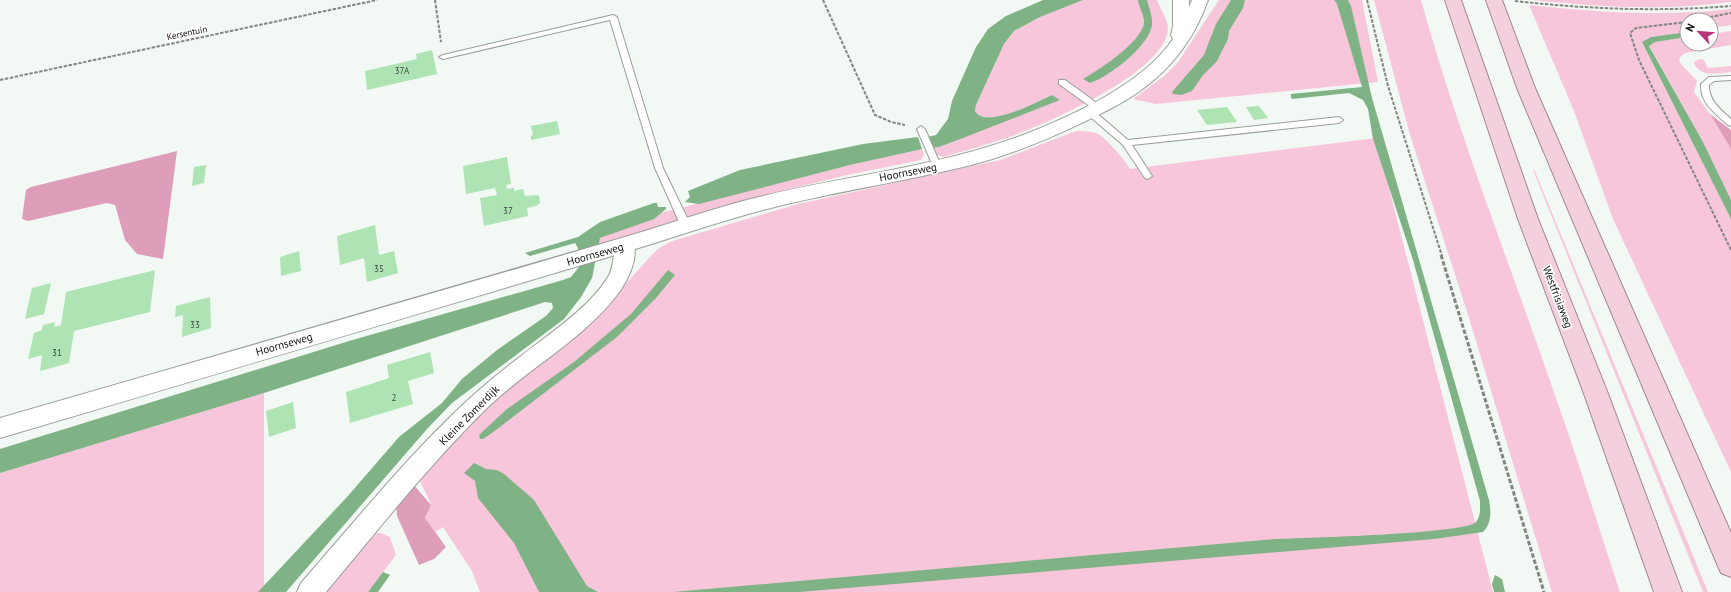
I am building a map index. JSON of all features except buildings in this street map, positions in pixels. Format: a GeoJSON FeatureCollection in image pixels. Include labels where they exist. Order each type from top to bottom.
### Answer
{"type":"FeatureCollection","features":[{"type":"Feature","properties":{"kind":"highway"},"geometry":{"type":"LineString","coordinates":[[1500,3],[1526,88],[1731,564]]}},
{"type":"Feature","properties":{"kind":"highway","name":"Westfrisiaweg"},"geometry":{"type":"LineString","coordinates":[[1449,5],[1528,219],[1595,391],[1668,592]]}},
{"type":"Feature","properties":{"kind":"street","name":"Hoornseweg"},"geometry":{"type":"LineString","coordinates":[[1173,52],[1181,26],[1181,0]]}},
{"type":"Feature","properties":{"kind":"street","name":"Hoornseweg"},"geometry":{"type":"LineString","coordinates":[[0,428],[625,245],[736,210],[826,188],[933,158],[962,161],[1019,143],[1094,110],[1153,73],[1173,52],[1193,19],[1200,0]]}},
{"type":"Feature","properties":{"kind":"street","name":"Kleine Zomerdijk"},"geometry":{"type":"LineString","coordinates":[[310,592],[458,423],[504,380],[580,320],[600,302],[614,286],[621,272],[625,261],[625,245]]}},
{"type":"Feature","properties":{"kind":"lane"},"geometry":{"type":"LineString","coordinates":[[443,57],[613,17],[659,168],[686,226]]}},
{"type":"Feature","properties":{"kind":"lane"},"geometry":{"type":"LineString","coordinates":[[1731,78],[1712,79],[1705,84],[1704,90],[1706,98],[1731,124]]}},
{"type":"Feature","properties":{"kind":"lane"},"geometry":{"type":"LineString","coordinates":[[1062,82],[1094,110],[1126,142],[1148,176]]}},
{"type":"Feature","properties":{"kind":"lane"},"geometry":{"type":"LineString","coordinates":[[1126,142],[1339,120]]}},
{"type":"Feature","properties":{"kind":"lane"},"geometry":{"type":"LineString","coordinates":[[922,133],[933,158]]}},
{"type":"Feature","properties":{"kind":"path","name":"Kersentuin"},"geometry":{"type":"LineString","coordinates":[[0,80],[376,0]]}},
{"type":"Feature","properties":{"kind":"path"},"geometry":{"type":"LineString","coordinates":[[435,0],[443,57]]}},
{"type":"Feature","properties":{"kind":"path"},"geometry":{"type":"LineString","coordinates":[[823,0],[875,115],[922,133]]}},
{"type":"Feature","properties":{"kind":"path"},"geometry":{"type":"LineString","coordinates":[[1367,0],[1388,86],[1489,407],[1544,592]]}},
{"type":"Feature","properties":{"kind":"path"},"geometry":{"type":"LineString","coordinates":[[1500,3],[1618,10],[1700,9],[1731,6]]}},
{"type":"Feature","properties":{"kind":"path"},"geometry":{"type":"LineString","coordinates":[[1719,15],[1731,13]]}},
{"type":"Feature","properties":{"kind":"path"},"geometry":{"type":"LineString","coordinates":[[1679,23],[1636,28],[1630,33],[1639,60],[1731,250]]}},
{"type":"Feature","properties":{"kind":"shaded area"},"geometry":{"type":"Polygon","coordinates":[[[1043,0],[1083,0],[1040,17],[1014,31],[1004,44],[976,105],[975,111],[981,116],[1001,116],[1024,108],[1052,95],[1060,100],[939,147],[931,148],[927,137],[936,135],[948,119],[952,101],[976,47],[988,29],[1006,16],[1043,0]]]}},
{"type":"Feature","properties":{"kind":"shaded area"},"geometry":{"type":"Polygon","coordinates":[[[1083,0],[1157,0],[1168,25],[1163,45],[1148,62],[1127,79],[1101,95],[1047,122],[999,141],[943,157],[935,154],[931,148],[939,147],[1059,100],[1052,95],[1024,108],[1000,116],[981,116],[975,111],[976,105],[1004,44],[1014,31],[1040,17],[1083,0]]]}},
{"type":"Feature","properties":{"kind":"shaded area"},"geometry":{"type":"Polygon","coordinates":[[[1138,0],[1147,0],[1152,19],[1152,25],[1144,42],[1127,60],[1098,80],[1090,83],[1083,79],[1127,48],[1141,32],[1144,21],[1138,0]]]}},
{"type":"Feature","properties":{"kind":"shaded area"},"geometry":{"type":"Polygon","coordinates":[[[1219,0],[1362,0],[1378,82],[1156,104],[1133,99],[1164,76],[1178,62],[1219,0]]]}},
{"type":"Feature","properties":{"kind":"shaded area"},"geometry":{"type":"Polygon","coordinates":[[[1231,0],[1245,0],[1243,8],[1229,31],[1228,39],[1217,61],[1203,75],[1192,91],[1181,95],[1173,94],[1172,92],[1204,55],[1216,24],[1231,0]]]}},
{"type":"Feature","properties":{"kind":"shaded area"},"geometry":{"type":"Polygon","coordinates":[[[1334,0],[1348,0],[1351,6],[1372,98],[1489,500],[1489,521],[1483,532],[1434,539],[799,592],[673,592],[1275,539],[1444,530],[1465,526],[1476,522],[1479,515],[1480,501],[1413,260],[1373,139],[1368,109],[1363,100],[1349,93],[1292,99],[1291,97],[1291,94],[1362,87],[1337,4],[1334,0]]]}},
{"type":"Feature","properties":{"kind":"shaded area"},"geometry":{"type":"Polygon","coordinates":[[[1374,0],[1421,0],[1452,102],[1486,203],[1566,427],[1620,592],[1552,592],[1469,318],[1410,135],[1374,0]]]}},
{"type":"Feature","properties":{"kind":"shaded area"},"geometry":{"type":"Polygon","coordinates":[[[1532,0],[1731,0],[1731,2],[1706,5],[1632,7],[1582,5],[1532,0]]]}},
{"type":"Feature","properties":{"kind":"shaded area"},"geometry":{"type":"Polygon","coordinates":[[[1529,5],[1630,13],[1679,13],[1679,33],[1651,37],[1642,42],[1731,219],[1731,472],[1613,219],[1574,111],[1529,5]]]}},
{"type":"Feature","properties":{"kind":"shaded area"},"geometry":{"type":"Polygon","coordinates":[[[1731,9],[1731,25],[1719,27],[1719,12],[1694,12],[1731,9]]]}},
{"type":"Feature","properties":{"kind":"shaded area"},"geometry":{"type":"Polygon","coordinates":[[[1731,31],[1731,45],[1719,47],[1719,33],[1731,31]]]}},
{"type":"Feature","properties":{"kind":"shaded area"},"geometry":{"type":"Polygon","coordinates":[[[1679,33],[1679,38],[1655,42],[1649,46],[1703,142],[1731,200],[1731,219],[1642,42],[1651,37],[1679,33]]]}},
{"type":"Feature","properties":{"kind":"shaded area"},"geometry":{"type":"Polygon","coordinates":[[[1679,38],[1679,52],[1691,52],[1685,53],[1679,58],[1680,63],[1697,81],[1694,92],[1710,114],[1731,149],[1731,200],[1703,142],[1649,45],[1655,42],[1679,38]]]}},
{"type":"Feature","properties":{"kind":"shaded area"},"geometry":{"type":"Polygon","coordinates":[[[1701,59],[1704,60],[1708,68],[1731,66],[1731,72],[1716,74],[1705,73],[1697,68],[1694,63],[1695,61],[1701,59]]]}},
{"type":"Feature","properties":{"kind":"shaded area"},"geometry":{"type":"Polygon","coordinates":[[[1710,114],[1731,130],[1731,149],[1710,114]]]}},
{"type":"Feature","properties":{"kind":"shaded area"},"geometry":{"type":"Polygon","coordinates":[[[1076,131],[1087,131],[1098,134],[1116,150],[1130,169],[1376,138],[1493,592],[480,592],[472,571],[443,527],[435,532],[425,518],[431,504],[419,479],[488,405],[605,307],[659,248],[672,241],[798,204],[1000,160],[1076,131]]]}},
{"type":"Feature","properties":{"kind":"shaded area"},"geometry":{"type":"Polygon","coordinates":[[[918,137],[922,149],[850,165],[699,204],[685,202],[690,197],[688,191],[740,170],[863,144],[918,137]]]}},
{"type":"Feature","properties":{"kind":"shaded area"},"geometry":{"type":"Polygon","coordinates":[[[922,149],[924,155],[921,160],[847,175],[740,201],[598,244],[600,238],[657,217],[660,213],[850,165],[922,149]]]}},
{"type":"Feature","properties":{"kind":"shaded area"},"geometry":{"type":"Polygon","coordinates":[[[177,151],[163,259],[137,254],[125,240],[115,205],[107,203],[28,221],[22,219],[26,190],[31,187],[177,151]]]}},
{"type":"Feature","properties":{"kind":"shaded area"},"geometry":{"type":"Polygon","coordinates":[[[1534,169],[1708,592],[1703,592],[1533,170],[1534,169]]]}},
{"type":"Feature","properties":{"kind":"shaded area"},"geometry":{"type":"Polygon","coordinates":[[[657,203],[658,207],[666,207],[666,209],[654,219],[600,238],[592,278],[581,297],[564,319],[452,403],[427,429],[286,592],[258,592],[347,497],[399,437],[442,403],[462,379],[497,350],[546,316],[553,308],[552,303],[545,302],[264,393],[0,473],[0,449],[349,341],[571,277],[579,267],[578,248],[575,243],[530,256],[525,253],[578,237],[600,222],[657,203]]]}},
{"type":"Feature","properties":{"kind":"shaded area"},"geometry":{"type":"Polygon","coordinates":[[[668,270],[675,275],[656,298],[617,337],[492,433],[483,439],[480,439],[479,436],[481,433],[507,409],[574,362],[631,314],[668,270]]]}},
{"type":"Feature","properties":{"kind":"shaded area"},"geometry":{"type":"Polygon","coordinates":[[[264,393],[264,592],[0,592],[0,473],[264,393]]]}},
{"type":"Feature","properties":{"kind":"shaded area"},"geometry":{"type":"Polygon","coordinates":[[[474,463],[486,469],[497,470],[504,474],[534,500],[587,586],[598,592],[539,592],[514,543],[478,498],[475,481],[464,473],[474,463]]]}},
{"type":"Feature","properties":{"kind":"shaded area"},"geometry":{"type":"Polygon","coordinates":[[[412,483],[431,505],[425,518],[446,547],[434,559],[419,565],[397,516],[396,501],[412,483]]]}},
{"type":"Feature","properties":{"kind":"shaded area"},"geometry":{"type":"Polygon","coordinates":[[[370,533],[381,533],[390,537],[396,555],[368,592],[318,592],[370,533]]]}},
{"type":"Feature","properties":{"kind":"shaded area"},"geometry":{"type":"Polygon","coordinates":[[[383,572],[390,575],[378,592],[368,592],[383,572]]]}},
{"type":"Feature","properties":{"kind":"shaded area"},"geometry":{"type":"Polygon","coordinates":[[[1495,575],[1502,579],[1505,592],[1494,592],[1492,584],[1495,575]]]}}]}
